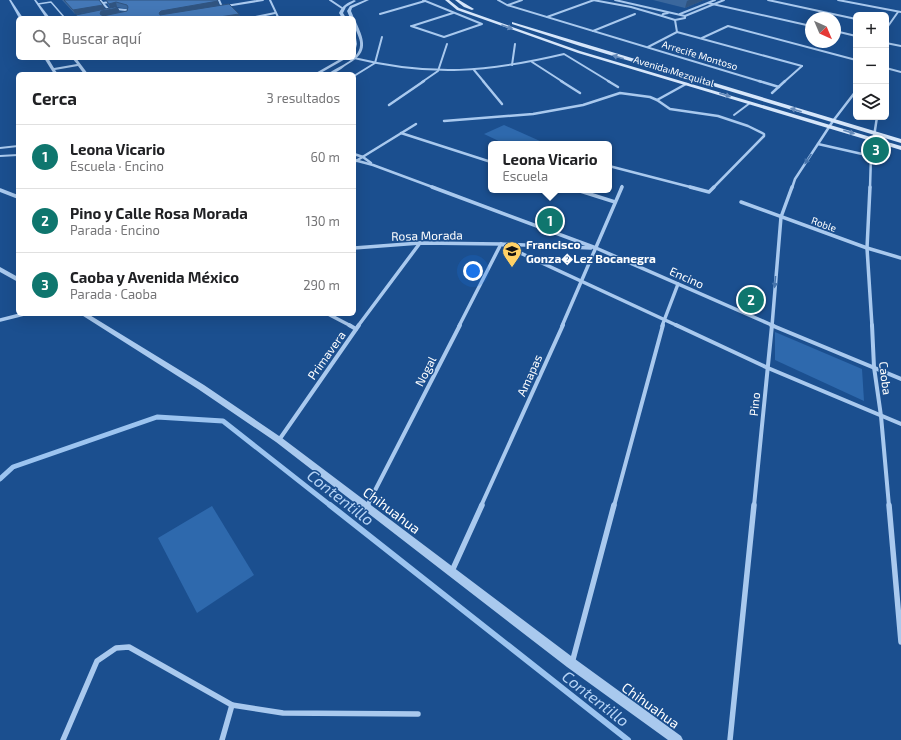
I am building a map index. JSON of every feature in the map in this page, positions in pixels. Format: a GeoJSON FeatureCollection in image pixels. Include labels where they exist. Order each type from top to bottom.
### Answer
{"type":"FeatureCollection","features":[{"type":"Feature","properties":{"kind":"main road","name":"Avenida Mezquital"},"geometry":{"type":"LineString","coordinates":[[447,0],[458,9],[579,52],[901,148]]}},
{"type":"Feature","properties":{"kind":"main road","name":"Avenida Mezquital"},"geometry":{"type":"LineString","coordinates":[[457,0],[465,6],[475,10],[581,46],[901,141]]}},
{"type":"Feature","properties":{"kind":"street"},"geometry":{"type":"LineString","coordinates":[[10,0],[20,16]]}},
{"type":"Feature","properties":{"kind":"street"},"geometry":{"type":"LineString","coordinates":[[35,0],[47,16]]}},
{"type":"Feature","properties":{"kind":"street"},"geometry":{"type":"LineString","coordinates":[[100,0],[110,11]]}},
{"type":"Feature","properties":{"kind":"street"},"geometry":{"type":"LineString","coordinates":[[103,3],[121,0]]}},
{"type":"Feature","properties":{"kind":"street"},"geometry":{"type":"LineString","coordinates":[[219,0],[222,7],[263,0]]}},
{"type":"Feature","properties":{"kind":"street"},"geometry":{"type":"LineString","coordinates":[[270,0],[277,16]]}},
{"type":"Feature","properties":{"kind":"street"},"geometry":{"type":"LineString","coordinates":[[330,0],[342,8]]}},
{"type":"Feature","properties":{"kind":"street"},"geometry":{"type":"LineString","coordinates":[[343,16],[341,13],[342,8],[346,4],[357,0]]}},
{"type":"Feature","properties":{"kind":"street"},"geometry":{"type":"LineString","coordinates":[[351,16],[349,11],[351,7],[368,0]]}},
{"type":"Feature","properties":{"kind":"street"},"geometry":{"type":"LineString","coordinates":[[380,14],[424,0],[482,24],[444,37],[410,26],[453,13]]}},
{"type":"Feature","properties":{"kind":"street"},"geometry":{"type":"LineString","coordinates":[[498,0],[508,5],[546,17],[648,47]]}},
{"type":"Feature","properties":{"kind":"street"},"geometry":{"type":"LineString","coordinates":[[508,5],[522,0]]}},
{"type":"Feature","properties":{"kind":"street"},"geometry":{"type":"LineString","coordinates":[[546,17],[593,0],[631,7],[675,20],[683,19],[685,16],[724,0]]}},
{"type":"Feature","properties":{"kind":"street"},"geometry":{"type":"LineString","coordinates":[[615,0],[685,16]]}},
{"type":"Feature","properties":{"kind":"street"},"geometry":{"type":"LineString","coordinates":[[680,14],[715,0]]}},
{"type":"Feature","properties":{"kind":"street"},"geometry":{"type":"LineString","coordinates":[[768,0],[853,18]]}},
{"type":"Feature","properties":{"kind":"street"},"geometry":{"type":"LineString","coordinates":[[838,0],[900,12],[889,25]]}},
{"type":"Feature","properties":{"kind":"street"},"geometry":{"type":"LineString","coordinates":[[113,1],[120,9]]}},
{"type":"Feature","properties":{"kind":"street"},"geometry":{"type":"LineString","coordinates":[[708,3],[805,25]]}},
{"type":"Feature","properties":{"kind":"street"},"geometry":{"type":"LineString","coordinates":[[103,13],[120,9],[128,10],[127,13],[122,15],[123,16]]}},
{"type":"Feature","properties":{"kind":"street"},"geometry":{"type":"LineString","coordinates":[[261,16],[275,13]]}},
{"type":"Feature","properties":{"kind":"street"},"geometry":{"type":"LineString","coordinates":[[662,16],[663,14],[668,13]]}},
{"type":"Feature","properties":{"kind":"street"},"geometry":{"type":"LineString","coordinates":[[592,31],[635,14]]}},
{"type":"Feature","properties":{"kind":"street"},"geometry":{"type":"LineString","coordinates":[[675,20],[677,32],[802,66],[772,93]]}},
{"type":"Feature","properties":{"kind":"street"},"geometry":{"type":"LineString","coordinates":[[356,26],[361,36],[363,45],[361,53],[356,57]]}},
{"type":"Feature","properties":{"kind":"street"},"geometry":{"type":"LineString","coordinates":[[702,38],[728,26],[853,59]]}},
{"type":"Feature","properties":{"kind":"street","name":"Arrecife Montoso"},"geometry":{"type":"LineString","coordinates":[[648,47],[677,32]]}},
{"type":"Feature","properties":{"kind":"street"},"geometry":{"type":"LineString","coordinates":[[841,32],[853,35]]}},
{"type":"Feature","properties":{"kind":"street"},"geometry":{"type":"LineString","coordinates":[[356,75],[375,63],[382,37]]}},
{"type":"Feature","properties":{"kind":"street"},"geometry":{"type":"LineString","coordinates":[[389,105],[438,71],[447,44]]}},
{"type":"Feature","properties":{"kind":"street"},"geometry":{"type":"LineString","coordinates":[[512,65],[514,44]]}},
{"type":"Feature","properties":{"kind":"street"},"geometry":{"type":"LineString","coordinates":[[889,44],[901,46]]}},
{"type":"Feature","properties":{"kind":"street","name":"Arrecife Montoso"},"geometry":{"type":"LineString","coordinates":[[648,47],[779,87]]}},
{"type":"Feature","properties":{"kind":"street"},"geometry":{"type":"LineString","coordinates":[[356,58],[402,68],[438,71],[474,70],[512,65],[532,62],[564,54],[618,87]]}},
{"type":"Feature","properties":{"kind":"street"},"geometry":{"type":"LineString","coordinates":[[47,60],[55,72]]}},
{"type":"Feature","properties":{"kind":"street"},"geometry":{"type":"LineString","coordinates":[[75,60],[84,72]]}},
{"type":"Feature","properties":{"kind":"street"},"geometry":{"type":"LineString","coordinates":[[320,72],[341,60]]}},
{"type":"Feature","properties":{"kind":"street"},"geometry":{"type":"LineString","coordinates":[[333,72],[351,60]]}},
{"type":"Feature","properties":{"kind":"street"},"geometry":{"type":"LineString","coordinates":[[532,62],[580,93]]}},
{"type":"Feature","properties":{"kind":"street"},"geometry":{"type":"LineString","coordinates":[[53,69],[78,65]]}},
{"type":"Feature","properties":{"kind":"street"},"geometry":{"type":"LineString","coordinates":[[889,69],[901,72]]}},
{"type":"Feature","properties":{"kind":"street"},"geometry":{"type":"LineString","coordinates":[[474,70],[502,104]]}},
{"type":"Feature","properties":{"kind":"street"},"geometry":{"type":"LineString","coordinates":[[657,100],[686,84]]}},
{"type":"Feature","properties":{"kind":"street"},"geometry":{"type":"LineString","coordinates":[[444,121],[533,114],[583,105],[620,93],[650,97],[670,109],[718,116],[761,131],[764,134],[764,136],[709,192],[612,167]]}},
{"type":"Feature","properties":{"kind":"street","name":"Pino"},"geometry":{"type":"LineString","coordinates":[[730,740],[768,368],[781,217],[795,178],[833,121],[853,95]]}},
{"type":"Feature","properties":{"kind":"street","name":"Caoba"},"geometry":{"type":"LineString","coordinates":[[877,120],[871,156],[867,248],[874,367],[881,416],[901,642]]}},
{"type":"Feature","properties":{"kind":"street"},"geometry":{"type":"LineString","coordinates":[[356,160],[416,124]]}},
{"type":"Feature","properties":{"kind":"street"},"geometry":{"type":"LineString","coordinates":[[401,133],[488,161]]}},
{"type":"Feature","properties":{"kind":"street"},"geometry":{"type":"LineString","coordinates":[[818,144],[871,156]]}},
{"type":"Feature","properties":{"kind":"street"},"geometry":{"type":"LineString","coordinates":[[0,148],[16,146]]}},
{"type":"Feature","properties":{"kind":"street"},"geometry":{"type":"LineString","coordinates":[[0,156],[16,155]]}},
{"type":"Feature","properties":{"kind":"street"},"geometry":{"type":"LineString","coordinates":[[356,155],[363,157],[373,165]]}},
{"type":"Feature","properties":{"kind":"street"},"geometry":{"type":"LineString","coordinates":[[356,161],[373,165]]}},
{"type":"Feature","properties":{"kind":"street","name":"Encino"},"geometry":{"type":"LineString","coordinates":[[373,165],[596,248],[771,325],[901,379]]}},
{"type":"Feature","properties":{"kind":"street","name":"Amapas"},"geometry":{"type":"LineString","coordinates":[[451,572],[582,282],[622,186]]}},
{"type":"Feature","properties":{"kind":"street"},"geometry":{"type":"LineString","coordinates":[[0,190],[16,196]]}},
{"type":"Feature","properties":{"kind":"street"},"geometry":{"type":"LineString","coordinates":[[586,193],[615,202]]}},
{"type":"Feature","properties":{"kind":"street","name":"Roble"},"geometry":{"type":"LineString","coordinates":[[741,202],[867,248],[901,258]]}},
{"type":"Feature","properties":{"kind":"street","name":"Rosa Morada"},"geometry":{"type":"LineString","coordinates":[[356,248],[420,243],[501,244],[596,248]]}},
{"type":"Feature","properties":{"kind":"street","name":"Primavera"},"geometry":{"type":"LineString","coordinates":[[279,440],[356,330],[420,243]]}},
{"type":"Feature","properties":{"kind":"street"},"geometry":{"type":"LineString","coordinates":[[501,244],[768,368],[901,424]]}},
{"type":"Feature","properties":{"kind":"street","name":"Nogal"},"geometry":{"type":"LineString","coordinates":[[366,508],[501,244]]}},
{"type":"Feature","properties":{"kind":"street"},"geometry":{"type":"LineString","coordinates":[[0,269],[16,279]]}},
{"type":"Feature","properties":{"kind":"street"},"geometry":{"type":"LineString","coordinates":[[571,663],[664,320],[678,284]]}},
{"type":"Feature","properties":{"kind":"street"},"geometry":{"type":"LineString","coordinates":[[0,320],[16,316]]}},
{"type":"Feature","properties":{"kind":"street","name":"Chihuahua"},"geometry":{"type":"LineString","coordinates":[[86,316],[202,387],[279,440],[366,508],[571,663],[677,740]]}},
{"type":"Feature","properties":{"kind":"street"},"geometry":{"type":"LineString","coordinates":[[332,316],[356,330]]}},
{"type":"Feature","properties":{"kind":"street"},"geometry":{"type":"LineString","coordinates":[[63,740],[97,661],[116,648],[129,647],[232,705],[283,713],[418,714]]}},
{"type":"Feature","properties":{"kind":"street"},"geometry":{"type":"LineString","coordinates":[[222,740],[232,705]]}},
{"type":"Feature","properties":{"kind":"lane"},"geometry":{"type":"LineString","coordinates":[[38,4],[50,2],[63,16]]}},
{"type":"Feature","properties":{"kind":"lane"},"geometry":{"type":"LineString","coordinates":[[734,115],[750,103]]}},
{"type":"Feature","properties":{"kind":"shaded area"},"geometry":{"type":"Polygon","coordinates":[[[504,125],[540,141],[499,141],[484,134],[504,125]]]}},
{"type":"Feature","properties":{"kind":"shaded area"},"geometry":{"type":"Polygon","coordinates":[[[775,332],[862,369],[864,401],[775,360],[775,332]]]}},
{"type":"Feature","properties":{"kind":"shaded area"},"geometry":{"type":"Polygon","coordinates":[[[212,506],[254,575],[197,613],[158,538],[212,506]]]}},
{"type":"Feature","properties":{"kind":"building"},"geometry":{"type":"Polygon","coordinates":[[[64,0],[99,0],[103,5],[73,10],[64,0]]]}},
{"type":"Feature","properties":{"kind":"building"},"geometry":{"type":"Polygon","coordinates":[[[106,0],[217,0],[218,1],[161,11],[159,13],[160,15],[229,4],[239,14],[226,16],[103,16],[127,11],[127,5],[116,2],[109,4],[106,0]]]}},
{"type":"Feature","properties":{"kind":"building"},"geometry":{"type":"Polygon","coordinates":[[[115,7],[118,8],[101,11],[100,14],[103,16],[76,15],[115,7]]]}},
{"type":"Feature","properties":{"kind":"waterway","name":"Contentillo"},"geometry":{"type":"LineString","coordinates":[[0,479],[13,467],[157,417],[223,421],[331,506]]}},
{"type":"Feature","properties":{"kind":"waterway","name":"Contentillo"},"geometry":{"type":"LineString","coordinates":[[330,505],[628,740]]}},
{"type":"Feature","properties":{"kind":"place","name":"Caoba y Avenida México"},"geometry":{"type":"Point","coordinates":[876,150]}},
{"type":"Feature","properties":{"kind":"place","name":"Leona Vicario"},"geometry":{"type":"Point","coordinates":[550,221]}},
{"type":"Feature","properties":{"kind":"place","name":"Francisco Gonza�Lez Bocanegra"},"geometry":{"type":"Point","coordinates":[512,268]}},
{"type":"Feature","properties":{"kind":"place","name":"Pino y Calle Rosa Morada"},"geometry":{"type":"Point","coordinates":[751,300]}}]}
